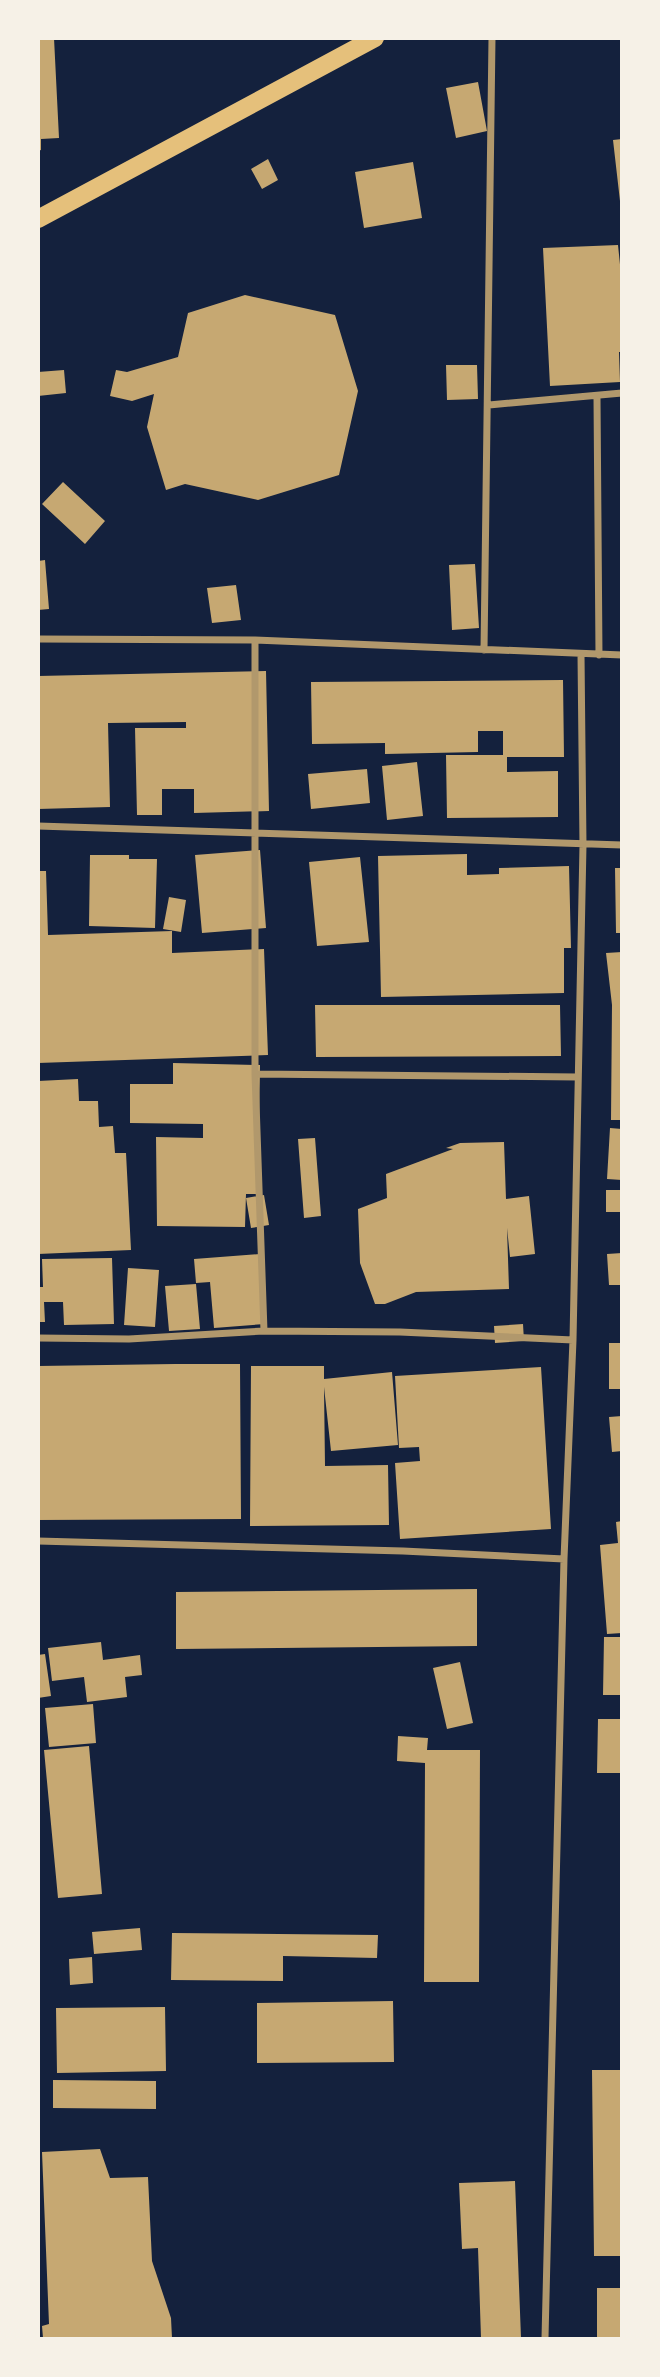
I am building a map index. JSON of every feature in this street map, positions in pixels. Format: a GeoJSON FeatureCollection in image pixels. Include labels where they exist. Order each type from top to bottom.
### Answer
{"type":"FeatureCollection","features":[{"type":"Feature","properties":{"kind":"main road"},"geometry":{"type":"LineString","coordinates":[[38,219],[375,38]]}},
{"type":"Feature","properties":{"kind":"street"},"geometry":{"type":"LineString","coordinates":[[484,650],[492,38]]}},
{"type":"Feature","properties":{"kind":"street"},"geometry":{"type":"LineString","coordinates":[[489,405],[621,393]]}},
{"type":"Feature","properties":{"kind":"street"},"geometry":{"type":"LineString","coordinates":[[597,397],[599,655]]}},
{"type":"Feature","properties":{"kind":"street"},"geometry":{"type":"LineString","coordinates":[[38,639],[255,640],[621,655]]}},
{"type":"Feature","properties":{"kind":"street"},"geometry":{"type":"LineString","coordinates":[[255,640],[255,1074],[264,1331]]}},
{"type":"Feature","properties":{"kind":"street"},"geometry":{"type":"LineString","coordinates":[[545,2339],[564,1559],[573,1340],[583,845],[581,654]]}},
{"type":"Feature","properties":{"kind":"street"},"geometry":{"type":"LineString","coordinates":[[38,826],[621,845]]}},
{"type":"Feature","properties":{"kind":"street"},"geometry":{"type":"LineString","coordinates":[[255,1074],[577,1077]]}},
{"type":"Feature","properties":{"kind":"street"},"geometry":{"type":"LineString","coordinates":[[38,1338],[129,1339],[264,1331],[400,1332],[573,1340]]}},
{"type":"Feature","properties":{"kind":"street"},"geometry":{"type":"LineString","coordinates":[[38,1541],[403,1551],[564,1559]]}},
{"type":"Feature","properties":{"kind":"building"},"geometry":{"type":"Polygon","coordinates":[[[38,38],[54,38],[59,138],[41,139],[41,150],[38,151],[38,38]]]}},
{"type":"Feature","properties":{"kind":"building"},"geometry":{"type":"Polygon","coordinates":[[[478,82],[487,131],[456,138],[446,88],[478,82]]]}},
{"type":"Feature","properties":{"kind":"building"},"geometry":{"type":"Polygon","coordinates":[[[622,139],[622,201],[620,201],[613,140],[622,139]]]}},
{"type":"Feature","properties":{"kind":"building"},"geometry":{"type":"Polygon","coordinates":[[[268,159],[278,180],[262,189],[251,169],[268,159]]]}},
{"type":"Feature","properties":{"kind":"building"},"geometry":{"type":"Polygon","coordinates":[[[413,162],[422,218],[364,228],[355,172],[413,162]]]}},
{"type":"Feature","properties":{"kind":"building"},"geometry":{"type":"Polygon","coordinates":[[[618,245],[622,284],[620,382],[550,386],[543,248],[618,245]]]}},
{"type":"Feature","properties":{"kind":"building"},"geometry":{"type":"Polygon","coordinates":[[[245,295],[335,315],[358,391],[339,475],[258,500],[185,484],[166,490],[147,427],[154,394],[132,401],[110,396],[116,370],[127,372],[178,357],[188,313],[245,295]]]}},
{"type":"Feature","properties":{"kind":"building"},"geometry":{"type":"Polygon","coordinates":[[[446,365],[477,365],[478,399],[447,400],[446,365]]]}},
{"type":"Feature","properties":{"kind":"building"},"geometry":{"type":"Polygon","coordinates":[[[64,370],[66,393],[38,396],[38,372],[64,370]]]}},
{"type":"Feature","properties":{"kind":"building"},"geometry":{"type":"Polygon","coordinates":[[[63,482],[105,521],[85,544],[42,504],[63,482]]]}},
{"type":"Feature","properties":{"kind":"building"},"geometry":{"type":"Polygon","coordinates":[[[45,560],[49,609],[38,610],[38,561],[45,560]]]}},
{"type":"Feature","properties":{"kind":"building"},"geometry":{"type":"Polygon","coordinates":[[[475,564],[479,628],[452,630],[449,565],[475,564]]]}},
{"type":"Feature","properties":{"kind":"building"},"geometry":{"type":"Polygon","coordinates":[[[236,585],[241,620],[212,623],[207,588],[236,585]]]}},
{"type":"Feature","properties":{"kind":"building"},"geometry":{"type":"Polygon","coordinates":[[[266,671],[269,811],[194,813],[194,789],[162,789],[162,815],[137,815],[135,728],[186,728],[186,722],[108,723],[110,807],[38,809],[38,676],[266,671]]]}},
{"type":"Feature","properties":{"kind":"building"},"geometry":{"type":"Polygon","coordinates":[[[563,680],[564,757],[507,757],[507,772],[558,771],[558,817],[447,818],[446,755],[503,755],[503,731],[478,731],[478,752],[385,754],[385,743],[312,744],[311,682],[563,680]]]}},
{"type":"Feature","properties":{"kind":"building"},"geometry":{"type":"Polygon","coordinates":[[[417,762],[423,816],[387,820],[382,766],[417,762]]]}},
{"type":"Feature","properties":{"kind":"building"},"geometry":{"type":"Polygon","coordinates":[[[367,769],[370,803],[311,809],[308,774],[367,769]]]}},
{"type":"Feature","properties":{"kind":"building"},"geometry":{"type":"Polygon","coordinates":[[[260,850],[266,928],[202,933],[195,855],[260,850]]]}},
{"type":"Feature","properties":{"kind":"building"},"geometry":{"type":"Polygon","coordinates":[[[467,854],[467,875],[499,874],[499,868],[569,866],[571,948],[564,948],[564,993],[381,997],[378,856],[467,854]]]}},
{"type":"Feature","properties":{"kind":"building"},"geometry":{"type":"Polygon","coordinates":[[[90,855],[129,855],[129,859],[157,859],[155,928],[89,926],[90,855]]]}},
{"type":"Feature","properties":{"kind":"building"},"geometry":{"type":"Polygon","coordinates":[[[360,857],[369,942],[317,946],[309,862],[360,857]]]}},
{"type":"Feature","properties":{"kind":"building"},"geometry":{"type":"Polygon","coordinates":[[[615,868],[622,868],[622,933],[616,933],[615,868]]]}},
{"type":"Feature","properties":{"kind":"building"},"geometry":{"type":"Polygon","coordinates":[[[38,871],[46,871],[48,935],[172,931],[172,953],[264,949],[268,1055],[38,1063],[38,871]]]}},
{"type":"Feature","properties":{"kind":"building"},"geometry":{"type":"Polygon","coordinates":[[[169,897],[186,900],[181,932],[163,929],[169,897]]]}},
{"type":"Feature","properties":{"kind":"building"},"geometry":{"type":"Polygon","coordinates":[[[622,952],[622,1120],[611,1120],[612,1005],[606,953],[622,952]]]}},
{"type":"Feature","properties":{"kind":"building"},"geometry":{"type":"Polygon","coordinates":[[[315,1005],[560,1005],[561,1056],[316,1057],[315,1005]]]}},
{"type":"Feature","properties":{"kind":"building"},"geometry":{"type":"Polygon","coordinates":[[[173,1063],[260,1065],[258,1194],[246,1194],[245,1227],[157,1226],[156,1137],[203,1138],[203,1124],[130,1123],[130,1084],[173,1084],[173,1063]]]}},
{"type":"Feature","properties":{"kind":"building"},"geometry":{"type":"Polygon","coordinates":[[[78,1079],[79,1101],[98,1101],[99,1127],[113,1126],[115,1153],[126,1153],[131,1250],[38,1254],[38,1081],[78,1079]]]}},
{"type":"Feature","properties":{"kind":"building"},"geometry":{"type":"Polygon","coordinates":[[[610,1128],[622,1129],[622,1180],[607,1179],[610,1128]]]}},
{"type":"Feature","properties":{"kind":"building"},"geometry":{"type":"Polygon","coordinates":[[[315,1138],[321,1216],[304,1218],[298,1139],[315,1138]]]}},
{"type":"Feature","properties":{"kind":"building"},"geometry":{"type":"Polygon","coordinates":[[[504,1142],[506,1199],[529,1196],[535,1254],[510,1257],[507,1228],[509,1289],[416,1292],[385,1304],[375,1304],[360,1263],[358,1209],[387,1198],[386,1174],[453,1149],[446,1148],[460,1143],[504,1142]]]}},
{"type":"Feature","properties":{"kind":"building"},"geometry":{"type":"Polygon","coordinates":[[[606,1190],[622,1190],[622,1212],[606,1212],[606,1190]]]}},
{"type":"Feature","properties":{"kind":"building"},"geometry":{"type":"Polygon","coordinates":[[[264,1195],[269,1225],[251,1228],[246,1198],[264,1195]]]}},
{"type":"Feature","properties":{"kind":"building"},"geometry":{"type":"Polygon","coordinates":[[[622,1253],[622,1285],[609,1285],[607,1254],[622,1253]]]}},
{"type":"Feature","properties":{"kind":"building"},"geometry":{"type":"Polygon","coordinates":[[[260,1254],[265,1324],[214,1328],[210,1282],[196,1283],[194,1259],[260,1254]]]}},
{"type":"Feature","properties":{"kind":"building"},"geometry":{"type":"Polygon","coordinates":[[[112,1258],[114,1324],[64,1325],[63,1302],[44,1302],[45,1322],[38,1322],[38,1287],[43,1287],[42,1259],[112,1258]]]}},
{"type":"Feature","properties":{"kind":"building"},"geometry":{"type":"Polygon","coordinates":[[[128,1268],[159,1270],[155,1327],[124,1325],[128,1268]]]}},
{"type":"Feature","properties":{"kind":"building"},"geometry":{"type":"Polygon","coordinates":[[[196,1284],[200,1329],[169,1331],[165,1286],[196,1284]]]}},
{"type":"Feature","properties":{"kind":"building"},"geometry":{"type":"Polygon","coordinates":[[[523,1324],[524,1341],[495,1343],[494,1326],[523,1324]]]}},
{"type":"Feature","properties":{"kind":"building"},"geometry":{"type":"Polygon","coordinates":[[[609,1343],[622,1343],[622,1389],[609,1389],[609,1343]]]}},
{"type":"Feature","properties":{"kind":"building"},"geometry":{"type":"Polygon","coordinates":[[[240,1364],[241,1519],[38,1520],[38,1366],[240,1364]]]}},
{"type":"Feature","properties":{"kind":"building"},"geometry":{"type":"Polygon","coordinates":[[[251,1366],[324,1366],[324,1379],[392,1372],[398,1445],[331,1451],[324,1387],[325,1466],[388,1465],[389,1525],[250,1526],[251,1366]]]}},
{"type":"Feature","properties":{"kind":"building"},"geometry":{"type":"Polygon","coordinates":[[[541,1367],[551,1529],[400,1539],[395,1463],[420,1461],[419,1447],[399,1448],[395,1376],[541,1367]]]}},
{"type":"Feature","properties":{"kind":"building"},"geometry":{"type":"Polygon","coordinates":[[[622,1416],[622,1451],[612,1452],[609,1417],[622,1416]]]}},
{"type":"Feature","properties":{"kind":"building"},"geometry":{"type":"Polygon","coordinates":[[[622,1521],[622,1633],[607,1634],[600,1545],[618,1543],[616,1522],[622,1521]]]}},
{"type":"Feature","properties":{"kind":"building"},"geometry":{"type":"Polygon","coordinates":[[[477,1589],[477,1646],[176,1649],[176,1592],[477,1589]]]}},
{"type":"Feature","properties":{"kind":"building"},"geometry":{"type":"Polygon","coordinates":[[[604,1637],[622,1637],[622,1695],[603,1695],[604,1637]]]}},
{"type":"Feature","properties":{"kind":"building"},"geometry":{"type":"Polygon","coordinates":[[[101,1642],[103,1660],[140,1655],[142,1675],[125,1677],[127,1697],[87,1702],[84,1677],[52,1681],[48,1648],[101,1642]]]}},
{"type":"Feature","properties":{"kind":"building"},"geometry":{"type":"Polygon","coordinates":[[[45,1654],[51,1696],[38,1698],[38,1655],[45,1654]]]}},
{"type":"Feature","properties":{"kind":"building"},"geometry":{"type":"Polygon","coordinates":[[[460,1662],[473,1723],[447,1729],[433,1668],[460,1662]]]}},
{"type":"Feature","properties":{"kind":"building"},"geometry":{"type":"Polygon","coordinates":[[[93,1704],[96,1743],[49,1747],[45,1708],[93,1704]]]}},
{"type":"Feature","properties":{"kind":"building"},"geometry":{"type":"Polygon","coordinates":[[[598,1719],[622,1719],[622,1773],[597,1773],[598,1719]]]}},
{"type":"Feature","properties":{"kind":"building"},"geometry":{"type":"Polygon","coordinates":[[[398,1736],[428,1738],[427,1750],[480,1750],[479,1982],[424,1982],[425,1763],[397,1761],[398,1736]]]}},
{"type":"Feature","properties":{"kind":"building"},"geometry":{"type":"Polygon","coordinates":[[[89,1746],[102,1894],[58,1898],[44,1750],[89,1746]]]}},
{"type":"Feature","properties":{"kind":"building"},"geometry":{"type":"Polygon","coordinates":[[[140,1928],[142,1950],[94,1954],[92,1932],[140,1928]]]}},
{"type":"Feature","properties":{"kind":"building"},"geometry":{"type":"Polygon","coordinates":[[[172,1933],[378,1935],[377,1958],[283,1956],[283,1981],[171,1980],[172,1933]]]}},
{"type":"Feature","properties":{"kind":"building"},"geometry":{"type":"Polygon","coordinates":[[[92,1957],[93,1983],[70,1985],[69,1959],[92,1957]]]}},
{"type":"Feature","properties":{"kind":"building"},"geometry":{"type":"Polygon","coordinates":[[[393,2001],[394,2062],[257,2063],[257,2003],[393,2001]]]}},
{"type":"Feature","properties":{"kind":"building"},"geometry":{"type":"Polygon","coordinates":[[[165,2007],[166,2071],[57,2073],[56,2008],[165,2007]]]}},
{"type":"Feature","properties":{"kind":"building"},"geometry":{"type":"Polygon","coordinates":[[[592,2070],[622,2070],[622,2256],[594,2256],[592,2070]]]}},
{"type":"Feature","properties":{"kind":"building"},"geometry":{"type":"Polygon","coordinates":[[[53,2080],[156,2081],[156,2109],[53,2108],[53,2080]]]}},
{"type":"Feature","properties":{"kind":"building"},"geometry":{"type":"Polygon","coordinates":[[[100,2149],[110,2178],[148,2177],[152,2261],[171,2318],[172,2338],[43,2338],[42,2326],[49,2324],[42,2152],[100,2149]]]}},
{"type":"Feature","properties":{"kind":"building"},"geometry":{"type":"Polygon","coordinates":[[[515,2181],[521,2338],[481,2338],[478,2248],[462,2249],[459,2183],[515,2181]]]}},
{"type":"Feature","properties":{"kind":"building"},"geometry":{"type":"Polygon","coordinates":[[[597,2288],[622,2288],[622,2338],[597,2338],[597,2288]]]}}]}
